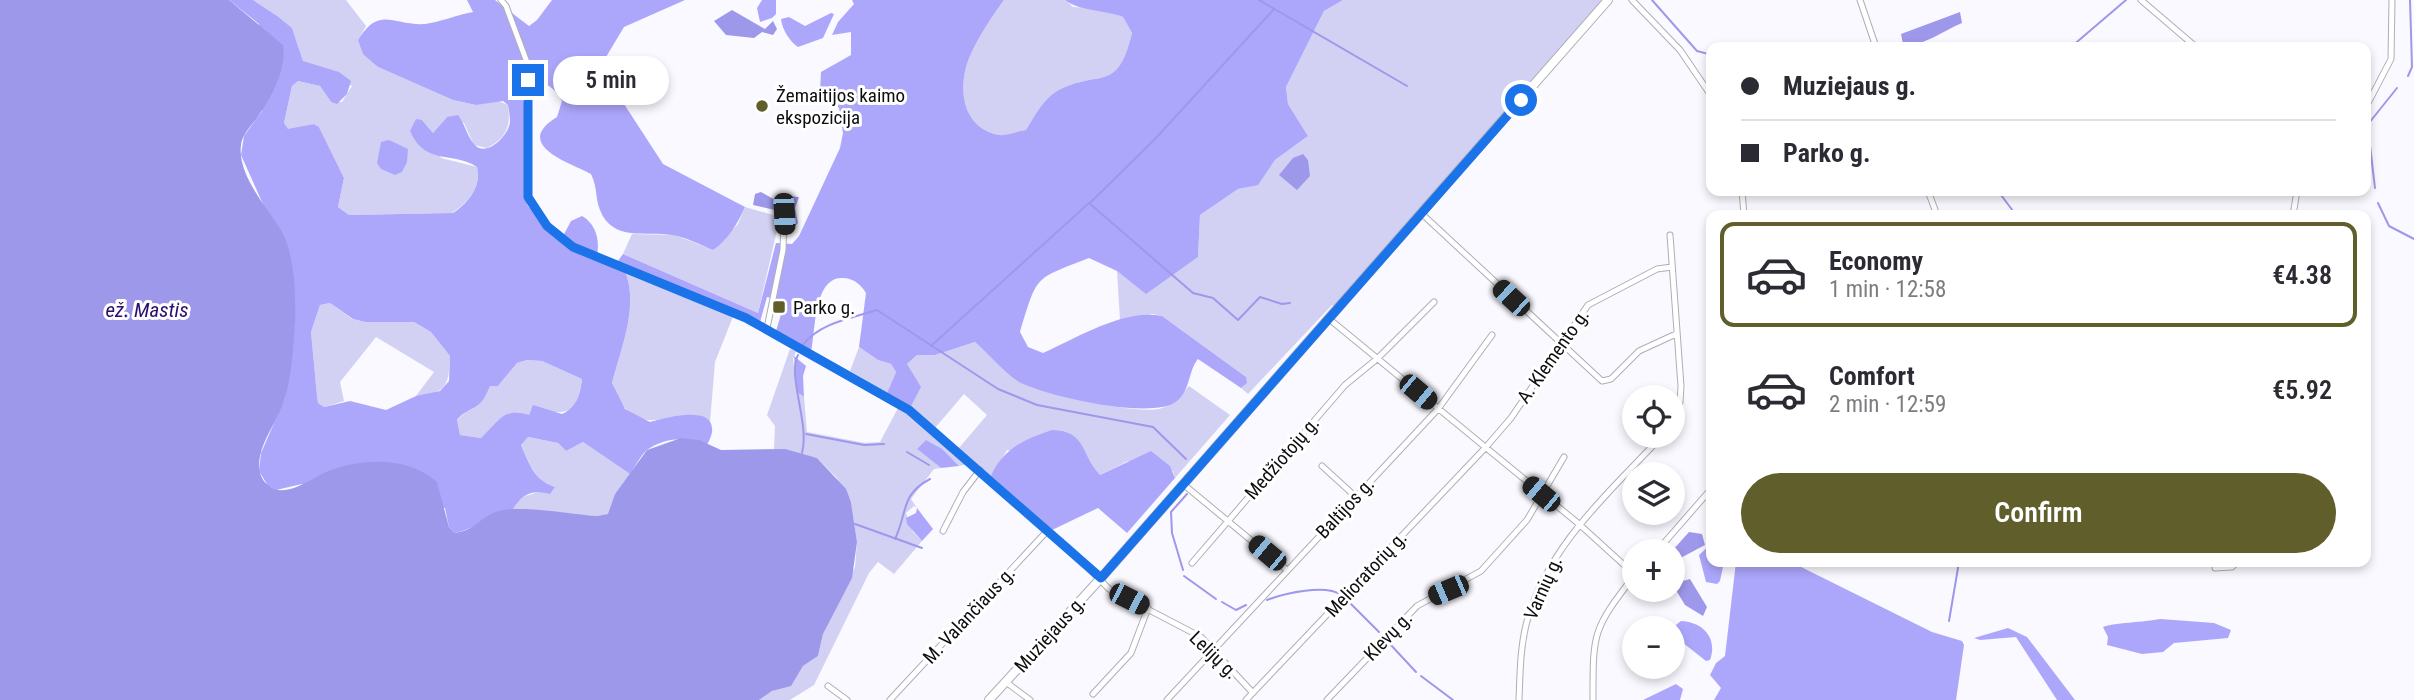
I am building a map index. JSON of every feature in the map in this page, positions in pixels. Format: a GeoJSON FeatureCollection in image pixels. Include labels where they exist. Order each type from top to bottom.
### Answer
{"type":"FeatureCollection","features":[{"type":"Feature","properties":{"kind":"main road","name":"Muziejaus g."},"geometry":{"type":"LineString","coordinates":[[989,700],[1101,578],[1608,0]]}},
{"type":"Feature","properties":{"kind":"street"},"geometry":{"type":"LineString","coordinates":[[501,0],[506,6],[528,65],[528,197],[535,212],[573,247],[699,297],[767,328],[909,410],[1101,578]]}},
{"type":"Feature","properties":{"kind":"street"},"geometry":{"type":"LineString","coordinates":[[506,6],[513,0]]}},
{"type":"Feature","properties":{"kind":"street"},"geometry":{"type":"LineString","coordinates":[[1632,0],[1680,50],[1706,88]]}},
{"type":"Feature","properties":{"kind":"street"},"geometry":{"type":"LineString","coordinates":[[1860,0],[1874,42]]}},
{"type":"Feature","properties":{"kind":"street"},"geometry":{"type":"LineString","coordinates":[[2371,99],[2384,79],[2391,60],[2392,0]]}},
{"type":"Feature","properties":{"kind":"street"},"geometry":{"type":"LineString","coordinates":[[2145,1],[2190,42]]}},
{"type":"Feature","properties":{"kind":"street"},"geometry":{"type":"LineString","coordinates":[[1421,213],[1605,382],[1639,351],[1676,334]]}},
{"type":"Feature","properties":{"kind":"street"},"geometry":{"type":"LineString","coordinates":[[767,328],[783,250],[784,214]]}},
{"type":"Feature","properties":{"kind":"street"},"geometry":{"type":"LineString","coordinates":[[1670,235],[1681,385]]}},
{"type":"Feature","properties":{"kind":"street","name":"A. Klemento g."},"geometry":{"type":"LineString","coordinates":[[1486,447],[1511,418],[1588,305],[1657,269],[1672,267]]}},
{"type":"Feature","properties":{"kind":"street","name":"Medžiotojų g."},"geometry":{"type":"LineString","coordinates":[[1192,563],[1345,386],[1378,358],[1434,302]]}},
{"type":"Feature","properties":{"kind":"street"},"geometry":{"type":"LineString","coordinates":[[1328,318],[1580,524],[1622,564]]}},
{"type":"Feature","properties":{"kind":"street","name":"Baltijos g."},"geometry":{"type":"LineString","coordinates":[[1167,700],[1438,409],[1492,335]]}},
{"type":"Feature","properties":{"kind":"street","name":"Melioratorių g."},"geometry":{"type":"LineString","coordinates":[[1246,700],[1486,447]]}},
{"type":"Feature","properties":{"kind":"street","name":"Varnių g."},"geometry":{"type":"LineString","coordinates":[[1519,700],[1521,649],[1531,607],[1556,557],[1580,524],[1651,448]]}},
{"type":"Feature","properties":{"kind":"street","name":"Klevų g."},"geometry":{"type":"LineString","coordinates":[[1327,700],[1417,606],[1481,571],[1528,520],[1564,457]]}},
{"type":"Feature","properties":{"kind":"street"},"geometry":{"type":"LineString","coordinates":[[1322,466],[1356,497]]}},
{"type":"Feature","properties":{"kind":"street"},"geometry":{"type":"LineString","coordinates":[[943,531],[963,492],[980,470]]}},
{"type":"Feature","properties":{"kind":"street"},"geometry":{"type":"LineString","coordinates":[[1184,484],[1287,570]]}},
{"type":"Feature","properties":{"kind":"street"},"geometry":{"type":"LineString","coordinates":[[1667,539],[1706,495]]}},
{"type":"Feature","properties":{"kind":"street","name":"M. Valančiaus g."},"geometry":{"type":"LineString","coordinates":[[890,700],[1048,530]]}},
{"type":"Feature","properties":{"kind":"street"},"geometry":{"type":"LineString","coordinates":[[2215,568],[2232,567]]}},
{"type":"Feature","properties":{"kind":"street","name":"Lelijų g."},"geometry":{"type":"LineString","coordinates":[[1101,578],[1110,589],[1190,630],[1252,693]]}},
{"type":"Feature","properties":{"kind":"street"},"geometry":{"type":"LineString","coordinates":[[1593,700],[1593,641],[1598,627],[1622,592]]}},
{"type":"Feature","properties":{"kind":"street"},"geometry":{"type":"LineString","coordinates":[[1093,694],[1131,653],[1148,608]]}},
{"type":"Feature","properties":{"kind":"street"},"geometry":{"type":"LineString","coordinates":[[1006,682],[1030,700]]}},
{"type":"Feature","properties":{"kind":"street"},"geometry":{"type":"LineString","coordinates":[[828,686],[847,700]]}},
{"type":"Feature","properties":{"kind":"shaded area"},"geometry":{"type":"Polygon","coordinates":[[[229,0],[253,0],[292,28],[303,61],[339,72],[351,81],[347,94],[337,104],[331,102],[320,86],[298,81],[292,86],[284,123],[288,129],[314,124],[319,127],[344,178],[338,207],[349,215],[453,213],[464,204],[476,187],[477,167],[468,162],[431,154],[423,149],[410,131],[416,119],[422,120],[433,133],[447,117],[458,115],[474,144],[485,149],[506,133],[510,122],[508,105],[503,101],[476,105],[453,100],[378,67],[363,54],[358,40],[366,29],[380,20],[425,24],[473,12],[467,0],[495,0],[529,26],[552,0],[685,0],[624,27],[600,67],[663,164],[745,207],[728,236],[713,250],[677,236],[631,233],[613,227],[600,210],[591,174],[559,159],[542,144],[540,136],[544,127],[557,117],[562,101],[551,87],[537,82],[524,82],[520,92],[526,108],[525,198],[528,206],[570,249],[624,269],[630,311],[612,383],[625,409],[650,422],[685,415],[704,417],[710,421],[712,429],[707,445],[693,440],[677,439],[653,446],[644,452],[630,474],[583,442],[566,451],[558,443],[528,437],[521,445],[537,476],[555,487],[550,494],[528,494],[519,500],[512,511],[455,533],[449,527],[445,508],[302,484],[276,490],[268,486],[259,471],[261,453],[285,398],[295,321],[281,231],[266,211],[241,155],[244,136],[262,111],[259,24],[229,0]],[[330,303],[320,305],[311,332],[318,403],[324,407],[350,401],[386,410],[416,396],[440,391],[449,381],[450,356],[431,332],[414,322],[365,322],[353,319],[330,303]],[[527,360],[517,363],[498,386],[490,386],[482,401],[457,420],[460,435],[481,438],[502,417],[513,413],[529,415],[533,405],[562,414],[571,408],[579,395],[582,379],[542,361],[527,360]]]}},
{"type":"Feature","properties":{"kind":"shaded area"},"geometry":{"type":"Polygon","coordinates":[[[253,0],[346,0],[366,26],[358,40],[378,67],[453,100],[476,105],[496,100],[508,105],[506,131],[487,148],[474,145],[464,123],[447,117],[433,133],[422,120],[441,158],[477,167],[476,187],[463,204],[452,213],[349,215],[338,207],[344,178],[319,127],[314,124],[288,130],[284,123],[292,86],[298,81],[320,86],[331,102],[342,102],[352,86],[303,61],[292,28],[253,0]]]}},
{"type":"Feature","properties":{"kind":"shaded area"},"geometry":{"type":"Polygon","coordinates":[[[762,0],[776,0],[776,14],[760,22],[757,8],[762,0]]]}},
{"type":"Feature","properties":{"kind":"shaded area"},"geometry":{"type":"Polygon","coordinates":[[[852,0],[1004,0],[970,56],[963,92],[965,104],[977,124],[986,131],[1002,135],[1026,130],[1043,103],[1057,91],[1072,84],[1105,77],[1120,65],[1132,33],[1123,17],[1077,6],[1065,0],[1343,0],[1324,11],[1286,87],[1288,104],[1308,136],[1275,160],[1258,185],[1238,189],[1200,215],[1198,257],[1146,294],[1117,271],[1089,258],[1057,271],[1047,276],[1035,289],[1020,332],[1028,347],[1043,353],[1117,320],[1132,316],[1162,316],[1246,377],[1247,383],[1241,388],[1198,359],[1185,391],[1177,401],[1146,408],[1099,404],[1052,394],[1019,382],[975,342],[935,355],[917,355],[907,364],[921,387],[910,408],[887,393],[896,372],[891,364],[878,360],[859,347],[866,293],[854,281],[834,279],[826,285],[818,306],[811,352],[776,331],[785,301],[767,297],[760,322],[618,261],[623,254],[758,313],[776,243],[792,244],[799,236],[840,148],[843,133],[839,108],[820,91],[821,72],[851,55],[851,32],[832,35],[838,22],[854,4],[852,0]]]}},
{"type":"Feature","properties":{"kind":"shaded area"},"geometry":{"type":"Polygon","coordinates":[[[1004,0],[1065,0],[1073,7],[1103,9],[1123,17],[1132,33],[1120,65],[1113,73],[1057,91],[1043,103],[1026,130],[999,135],[986,131],[977,124],[965,104],[963,92],[970,56],[1004,0]]]}},
{"type":"Feature","properties":{"kind":"shaded area"},"geometry":{"type":"Polygon","coordinates":[[[1343,0],[1604,0],[1335,307],[1332,305],[1248,394],[1241,388],[1246,383],[1246,377],[1162,316],[1153,314],[1120,320],[1117,271],[1146,293],[1198,257],[1200,215],[1238,189],[1258,184],[1275,160],[1308,136],[1288,104],[1286,87],[1324,11],[1343,0]]]}},
{"type":"Feature","properties":{"kind":"shaded area"},"geometry":{"type":"Polygon","coordinates":[[[834,14],[823,38],[798,47],[787,35],[781,19],[789,17],[805,26],[834,14]]]}},
{"type":"Feature","properties":{"kind":"shaded area"},"geometry":{"type":"Polygon","coordinates":[[[389,140],[408,149],[407,162],[402,172],[395,175],[381,169],[377,163],[381,142],[389,140]]]}},
{"type":"Feature","properties":{"kind":"shaded area"},"geometry":{"type":"Polygon","coordinates":[[[745,207],[780,217],[758,313],[623,254],[632,234],[675,235],[713,250],[738,224],[745,207]]]}},
{"type":"Feature","properties":{"kind":"shaded area"},"geometry":{"type":"Polygon","coordinates":[[[582,216],[591,223],[596,233],[597,255],[562,238],[571,221],[582,216]]]}},
{"type":"Feature","properties":{"kind":"shaded area"},"geometry":{"type":"Polygon","coordinates":[[[624,269],[734,314],[715,362],[710,422],[689,417],[644,419],[634,416],[621,402],[612,383],[630,311],[624,269]]]}},
{"type":"Feature","properties":{"kind":"shaded area"},"geometry":{"type":"Polygon","coordinates":[[[330,303],[352,319],[365,322],[414,322],[431,332],[450,356],[449,374],[444,386],[434,393],[416,396],[434,372],[376,337],[340,382],[344,401],[324,407],[318,403],[311,332],[320,305],[330,303]]]}},
{"type":"Feature","properties":{"kind":"shaded area"},"geometry":{"type":"Polygon","coordinates":[[[975,342],[1014,378],[1048,392],[1110,406],[1147,410],[1168,405],[1189,386],[1230,415],[1175,478],[1173,471],[1128,461],[1100,475],[1007,450],[991,476],[959,448],[987,415],[964,394],[935,428],[910,408],[907,364],[917,355],[935,355],[975,342]]]}},
{"type":"Feature","properties":{"kind":"shaded area"},"geometry":{"type":"Polygon","coordinates":[[[859,347],[878,360],[891,364],[896,372],[887,393],[850,371],[859,347]]]}},
{"type":"Feature","properties":{"kind":"shaded area"},"geometry":{"type":"Polygon","coordinates":[[[790,349],[796,351],[793,359],[797,392],[804,397],[807,432],[865,443],[880,442],[898,408],[932,431],[969,464],[959,466],[954,461],[917,449],[941,468],[934,469],[911,499],[917,508],[914,506],[906,513],[913,532],[922,541],[894,574],[878,562],[869,573],[814,685],[790,700],[759,700],[772,691],[791,685],[803,666],[818,656],[823,634],[855,567],[857,542],[851,502],[836,477],[817,458],[774,449],[775,426],[767,415],[790,349]]]}},
{"type":"Feature","properties":{"kind":"shaded area"},"geometry":{"type":"Polygon","coordinates":[[[794,356],[806,366],[803,376],[804,397],[797,392],[794,356]]]}},
{"type":"Feature","properties":{"kind":"shaded area"},"geometry":{"type":"Polygon","coordinates":[[[527,360],[542,361],[582,379],[572,407],[560,412],[531,410],[529,416],[513,413],[502,417],[481,438],[460,435],[457,421],[478,405],[490,385],[498,386],[517,363],[527,360]]]}},
{"type":"Feature","properties":{"kind":"shaded area"},"geometry":{"type":"Polygon","coordinates":[[[1052,430],[1063,431],[1077,439],[1100,475],[1151,451],[1170,466],[1175,478],[1127,533],[1098,508],[1052,530],[991,476],[1001,459],[1015,446],[1052,430]]]}},
{"type":"Feature","properties":{"kind":"shaded area"},"geometry":{"type":"Polygon","coordinates":[[[527,437],[558,443],[566,451],[583,442],[630,474],[615,494],[609,514],[597,516],[512,511],[519,498],[555,487],[537,476],[530,465],[521,445],[527,437]]]}},
{"type":"Feature","properties":{"kind":"shaded area"},"geometry":{"type":"Polygon","coordinates":[[[926,440],[942,449],[959,466],[941,468],[917,449],[926,440]]]}},
{"type":"Feature","properties":{"kind":"shaded area"},"geometry":{"type":"Polygon","coordinates":[[[917,508],[933,529],[922,541],[907,524],[906,518],[916,513],[917,508]]]}},
{"type":"Feature","properties":{"kind":"shaded area"},"geometry":{"type":"Polygon","coordinates":[[[1706,549],[1706,567],[1723,567],[1717,584],[1706,582],[1699,555],[1706,549]]]}},
{"type":"Feature","properties":{"kind":"shaded area"},"geometry":{"type":"Polygon","coordinates":[[[1735,567],[1801,567],[1932,632],[1962,641],[1964,645],[1956,700],[1714,700],[1721,688],[1710,675],[1716,663],[1725,656],[1735,567]]]}},
{"type":"Feature","properties":{"kind":"shaded area"},"geometry":{"type":"Polygon","coordinates":[[[2160,619],[2214,623],[2231,630],[2228,638],[2174,643],[2163,652],[2142,654],[2107,645],[2108,637],[2103,627],[2160,619]]]}},
{"type":"Feature","properties":{"kind":"shaded area"},"geometry":{"type":"Polygon","coordinates":[[[1685,622],[1696,624],[1710,638],[1712,652],[1710,660],[1706,661],[1685,644],[1685,622]]]}},
{"type":"Feature","properties":{"kind":"shaded area"},"geometry":{"type":"Polygon","coordinates":[[[2008,628],[2027,637],[2075,700],[2057,700],[2016,637],[1980,640],[1974,638],[2008,628]]]}},
{"type":"Feature","properties":{"kind":"shaded area"},"geometry":{"type":"Polygon","coordinates":[[[1676,684],[1683,689],[1680,700],[1643,700],[1676,684]]]}},
{"type":"Feature","properties":{"kind":"water","name":"ež. Mastis"},"geometry":{"type":"Polygon","coordinates":[[[0,0],[229,0],[283,45],[283,64],[277,83],[241,145],[241,156],[248,179],[286,240],[295,289],[295,324],[287,389],[259,460],[261,476],[268,485],[275,489],[291,489],[331,470],[358,463],[400,464],[426,474],[437,482],[449,527],[455,533],[467,530],[493,513],[503,510],[529,509],[597,516],[608,514],[615,494],[647,450],[681,438],[699,440],[721,450],[785,449],[817,458],[846,489],[851,502],[857,542],[852,578],[823,634],[818,656],[803,666],[791,686],[772,691],[759,700],[0,700],[0,0]]]}},
{"type":"Feature","properties":{"kind":"water"},"geometry":{"type":"Polygon","coordinates":[[[732,10],[765,29],[773,21],[777,29],[773,35],[762,32],[754,38],[726,35],[714,21],[732,10]]]}},
{"type":"Feature","properties":{"kind":"water"},"geometry":{"type":"Polygon","coordinates":[[[1960,12],[1962,23],[1922,42],[1903,42],[1901,34],[1960,12]]]}},
{"type":"Feature","properties":{"kind":"water"},"geometry":{"type":"Polygon","coordinates":[[[1303,154],[1308,160],[1310,176],[1297,190],[1279,175],[1293,158],[1303,154]]]}},
{"type":"Feature","properties":{"kind":"water"},"geometry":{"type":"Polygon","coordinates":[[[761,192],[775,200],[779,211],[753,205],[755,194],[761,192]]]}},
{"type":"Feature","properties":{"kind":"water"},"geometry":{"type":"Polygon","coordinates":[[[787,196],[799,197],[795,208],[798,223],[795,226],[789,223],[787,196]]]}},
{"type":"Feature","properties":{"kind":"water"},"geometry":{"type":"Polygon","coordinates":[[[1689,532],[1702,534],[1705,545],[1685,556],[1685,539],[1683,539],[1689,532]]]}},
{"type":"Feature","properties":{"kind":"water"},"geometry":{"type":"Polygon","coordinates":[[[1690,579],[1707,607],[1703,616],[1683,602],[1685,580],[1690,579]]]}},
{"type":"Feature","properties":{"kind":"waterway"},"geometry":{"type":"LineString","coordinates":[[1259,0],[1407,86]]}},
{"type":"Feature","properties":{"kind":"waterway"},"geometry":{"type":"LineString","coordinates":[[1652,0],[1697,51],[1706,53]]}},
{"type":"Feature","properties":{"kind":"waterway"},"geometry":{"type":"LineString","coordinates":[[2077,42],[2126,0]]}},
{"type":"Feature","properties":{"kind":"waterway"},"geometry":{"type":"LineString","coordinates":[[2408,76],[2412,67],[2410,0]]}},
{"type":"Feature","properties":{"kind":"waterway"},"geometry":{"type":"LineString","coordinates":[[1090,203],[1156,138],[1274,9]]}},
{"type":"Feature","properties":{"kind":"waterway"},"geometry":{"type":"LineString","coordinates":[[2371,120],[2397,88]]}},
{"type":"Feature","properties":{"kind":"waterway"},"geometry":{"type":"LineString","coordinates":[[2371,154],[2375,188]]}},
{"type":"Feature","properties":{"kind":"waterway"},"geometry":{"type":"LineString","coordinates":[[2002,196],[2012,210]]}},
{"type":"Feature","properties":{"kind":"waterway"},"geometry":{"type":"LineString","coordinates":[[931,346],[1089,203],[1193,293],[1213,298],[1238,320],[1260,297],[1282,304],[1290,303]]}},
{"type":"Feature","properties":{"kind":"waterway"},"geometry":{"type":"LineString","coordinates":[[2378,203],[2389,226],[2414,239]]}},
{"type":"Feature","properties":{"kind":"waterway"},"geometry":{"type":"LineString","coordinates":[[803,345],[827,326],[877,310],[998,389],[1037,405],[1153,427],[1186,459]]}},
{"type":"Feature","properties":{"kind":"waterway"},"geometry":{"type":"LineString","coordinates":[[798,355],[795,375],[803,429],[802,453]]}},
{"type":"Feature","properties":{"kind":"waterway"},"geometry":{"type":"LineString","coordinates":[[806,434],[864,445],[884,444]]}},
{"type":"Feature","properties":{"kind":"waterway"},"geometry":{"type":"LineString","coordinates":[[907,452],[929,465]]}},
{"type":"Feature","properties":{"kind":"waterway"},"geometry":{"type":"LineString","coordinates":[[895,539],[909,498],[920,485],[930,479]]}},
{"type":"Feature","properties":{"kind":"waterway"},"geometry":{"type":"LineString","coordinates":[[1183,570],[1172,533],[1171,512],[1187,494]]}},
{"type":"Feature","properties":{"kind":"waterway"},"geometry":{"type":"LineString","coordinates":[[855,524],[922,548]]}},
{"type":"Feature","properties":{"kind":"waterway"},"geometry":{"type":"LineString","coordinates":[[1949,621],[1958,567]]}},
{"type":"Feature","properties":{"kind":"waterway"},"geometry":{"type":"LineString","coordinates":[[1184,576],[1216,599]]}},
{"type":"Feature","properties":{"kind":"waterway"},"geometry":{"type":"LineString","coordinates":[[1267,600],[1294,592],[1316,590],[1341,595]]}},
{"type":"Feature","properties":{"kind":"waterway"},"geometry":{"type":"LineString","coordinates":[[1347,600],[1379,632]]}},
{"type":"Feature","properties":{"kind":"waterway"},"geometry":{"type":"LineString","coordinates":[[1222,602],[1236,610],[1246,605]]}},
{"type":"Feature","properties":{"kind":"waterway"},"geometry":{"type":"LineString","coordinates":[[1389,643],[1416,672]]}},
{"type":"Feature","properties":{"kind":"waterway"},"geometry":{"type":"LineString","coordinates":[[1421,676],[1453,700]]}},
{"type":"Feature","properties":{"kind":"place","name":"Žemaitijos kaimo ekspozicija"},"geometry":{"type":"Point","coordinates":[762,106]}},
{"type":"Feature","properties":{"kind":"place","name":"Parko g."},"geometry":{"type":"Point","coordinates":[779,307]}},
{"type":"Feature","properties":{"kind":"route"},"geometry":{"type":"LineString","coordinates":[[528,80],[528,197],[535,212],[565,242],[767,328],[785,341],[909,410],[1101,578],[1521,100]]}}]}
